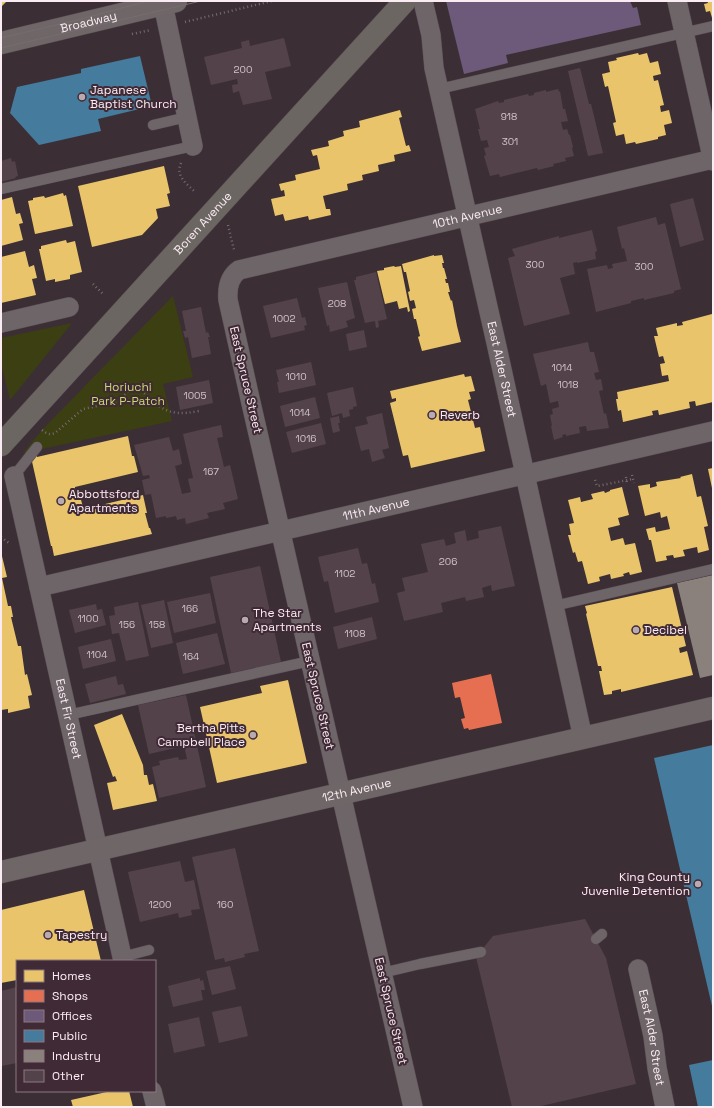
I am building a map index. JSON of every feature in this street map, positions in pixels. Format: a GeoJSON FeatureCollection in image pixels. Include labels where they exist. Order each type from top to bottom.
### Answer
{"type":"FeatureCollection","features":[{"type":"Feature","properties":{"kind":"main road","name":"Boren Avenue"},"geometry":{"type":"LineString","coordinates":[[1,443],[405,1]]}},
{"type":"Feature","properties":{"kind":"main road","name":"Broadway"},"geometry":{"type":"LineString","coordinates":[[1,43],[170,3]]}},
{"type":"Feature","properties":{"kind":"main road","name":"12th Avenue"},"geometry":{"type":"LineString","coordinates":[[1,872],[713,708]]}},
{"type":"Feature","properties":{"kind":"street","name":"East Alder Street"},"geometry":{"type":"LineString","coordinates":[[423,1],[431,35],[434,68],[583,738]]}},
{"type":"Feature","properties":{"kind":"street"},"geometry":{"type":"LineString","coordinates":[[677,1],[713,160]]}},
{"type":"Feature","properties":{"kind":"street"},"geometry":{"type":"LineString","coordinates":[[170,3],[187,117],[188,153]]}},
{"type":"Feature","properties":{"kind":"street","name":"10th Avenue"},"geometry":{"type":"LineString","coordinates":[[228,284],[239,270],[713,160]]}},
{"type":"Feature","properties":{"kind":"street","name":"East Spruce Street"},"geometry":{"type":"LineString","coordinates":[[228,284],[228,300],[413,1107]]}},
{"type":"Feature","properties":{"kind":"street"},"geometry":{"type":"LineString","coordinates":[[1,323],[69,307]]}},
{"type":"Feature","properties":{"kind":"street","name":"11th Avenue"},"geometry":{"type":"LineString","coordinates":[[39,587],[713,431]]}},
{"type":"Feature","properties":{"kind":"street","name":"East Fir Street"},"geometry":{"type":"LineString","coordinates":[[14,476],[123,959]]}},
{"type":"Feature","properties":{"kind":"street","name":"East Alder Street"},"geometry":{"type":"LineString","coordinates":[[638,969],[653,1036],[657,1068],[665,1107]]}},
{"type":"Feature","properties":{"kind":"street"},"geometry":{"type":"LineString","coordinates":[[152,1092],[156,1107]]}},
{"type":"Feature","properties":{"kind":"lane"},"geometry":{"type":"LineString","coordinates":[[439,89],[713,26]]}},
{"type":"Feature","properties":{"kind":"lane"},"geometry":{"type":"LineString","coordinates":[[153,124],[187,117]]}},
{"type":"Feature","properties":{"kind":"lane"},"geometry":{"type":"LineString","coordinates":[[1,189],[188,153]]}},
{"type":"Feature","properties":{"kind":"lane"},"geometry":{"type":"LineString","coordinates":[[14,476],[37,447]]}},
{"type":"Feature","properties":{"kind":"lane"},"geometry":{"type":"LineString","coordinates":[[554,606],[713,569]]}},
{"type":"Feature","properties":{"kind":"lane"},"geometry":{"type":"LineString","coordinates":[[68,715],[310,661]]}},
{"type":"Feature","properties":{"kind":"lane"},"geometry":{"type":"LineString","coordinates":[[123,959],[149,950]]}},
{"type":"Feature","properties":{"kind":"lane"},"geometry":{"type":"LineString","coordinates":[[382,973],[480,952]]}},
{"type":"Feature","properties":{"kind":"path"},"geometry":{"type":"LineString","coordinates":[[182,23],[272,1]]}},
{"type":"Feature","properties":{"kind":"path"},"geometry":{"type":"LineString","coordinates":[[188,153],[179,166],[179,173],[181,178],[195,192]]}},
{"type":"Feature","properties":{"kind":"path"},"geometry":{"type":"LineString","coordinates":[[228,225],[234,250]]}},
{"type":"Feature","properties":{"kind":"path"},"geometry":{"type":"LineString","coordinates":[[93,284],[103,294]]}},
{"type":"Feature","properties":{"kind":"path"},"geometry":{"type":"LineString","coordinates":[[42,430],[50,434],[55,433],[83,409],[120,400],[135,384],[158,406],[174,414],[186,414],[199,411]]}},
{"type":"Feature","properties":{"kind":"path"},"geometry":{"type":"LineString","coordinates":[[595,480],[597,486],[632,477],[634,483]]}},
{"type":"Feature","properties":{"kind":"path"},"geometry":{"type":"LineString","coordinates":[[626,478],[627,484]]}},
{"type":"Feature","properties":{"kind":"path"},"geometry":{"type":"LineString","coordinates":[[1,537],[9,542]]}},
{"type":"Feature","properties":{"kind":"green space","name":"Horiuchi Park P-Patch"},"geometry":{"type":"Polygon","coordinates":[[[173,296],[193,377],[163,384],[172,421],[23,453],[42,430],[173,296]]]}},
{"type":"Feature","properties":{"kind":"green space"},"geometry":{"type":"Polygon","coordinates":[[[72,323],[10,400],[1,363],[1,338],[72,323]]]}},
{"type":"Feature","properties":{"kind":"building: Homes"},"geometry":{"type":"Polygon","coordinates":[[[1,1],[7,1],[1,7],[1,1]]]}},
{"type":"Feature","properties":{"kind":"building: Homes"},"geometry":{"type":"Polygon","coordinates":[[[707,1],[713,1],[713,21],[710,11],[706,12],[704,4],[708,3],[707,1]]]}},
{"type":"Feature","properties":{"kind":"building: Homes"},"geometry":{"type":"Polygon","coordinates":[[[638,53],[639,55],[647,53],[650,63],[658,61],[661,74],[653,76],[654,81],[658,80],[664,105],[660,106],[661,112],[669,110],[672,123],[664,125],[666,135],[658,137],[658,139],[636,144],[635,142],[626,144],[624,134],[616,136],[613,123],[616,122],[608,86],[605,87],[602,74],[610,72],[608,62],[617,60],[616,58],[638,53]]]}},
{"type":"Feature","properties":{"kind":"building: Homes"},"geometry":{"type":"Polygon","coordinates":[[[400,110],[402,117],[399,118],[406,146],[409,145],[411,151],[394,155],[395,161],[378,165],[379,171],[362,175],[363,180],[347,184],[348,190],[323,196],[326,209],[330,209],[331,215],[309,220],[308,216],[285,221],[283,214],[275,216],[271,199],[285,196],[284,190],[281,191],[279,184],[296,180],[295,175],[320,169],[317,155],[313,156],[311,150],[329,146],[328,141],[344,136],[343,131],[360,127],[359,121],[400,110]]]}},
{"type":"Feature","properties":{"kind":"building: Homes"},"geometry":{"type":"Polygon","coordinates":[[[164,166],[170,193],[167,194],[170,206],[156,209],[158,218],[142,235],[92,247],[78,186],[164,166]]]}},
{"type":"Feature","properties":{"kind":"building: Homes"},"geometry":{"type":"Polygon","coordinates":[[[63,193],[64,196],[66,195],[73,226],[35,234],[28,201],[33,200],[33,198],[44,196],[45,198],[63,193]]]}},
{"type":"Feature","properties":{"kind":"building: Homes"},"geometry":{"type":"Polygon","coordinates":[[[12,197],[16,214],[20,213],[23,223],[19,224],[23,240],[1,246],[1,200],[12,197]]]}},
{"type":"Feature","properties":{"kind":"building: Homes"},"geometry":{"type":"Polygon","coordinates":[[[66,240],[67,243],[75,241],[82,272],[70,275],[70,279],[55,282],[55,279],[46,281],[39,249],[41,249],[41,246],[66,240]]]}},
{"type":"Feature","properties":{"kind":"building: Homes"},"geometry":{"type":"Polygon","coordinates":[[[25,251],[29,267],[34,265],[37,278],[32,279],[36,295],[1,303],[1,257],[25,251]]]}},
{"type":"Feature","properties":{"kind":"building: Homes"},"geometry":{"type":"Polygon","coordinates":[[[434,255],[442,255],[444,263],[442,263],[443,268],[447,279],[445,279],[446,283],[448,283],[450,292],[448,292],[451,301],[452,300],[461,342],[422,351],[418,337],[420,336],[416,319],[414,319],[412,309],[416,308],[414,300],[410,301],[408,292],[410,291],[406,272],[404,272],[402,264],[434,255]]]}},
{"type":"Feature","properties":{"kind":"building: Homes"},"geometry":{"type":"Polygon","coordinates":[[[394,266],[401,266],[410,311],[408,312],[407,307],[399,309],[397,301],[385,304],[377,271],[394,266]]]}},
{"type":"Feature","properties":{"kind":"building: Homes"},"geometry":{"type":"Polygon","coordinates":[[[712,314],[713,402],[696,406],[695,401],[689,402],[690,408],[659,415],[658,410],[652,411],[653,415],[623,422],[621,410],[618,411],[616,399],[618,399],[617,392],[669,381],[668,375],[662,376],[660,364],[665,363],[663,356],[659,357],[654,336],[658,336],[656,328],[677,323],[677,326],[683,325],[682,322],[712,314]]]}},
{"type":"Feature","properties":{"kind":"building: Homes","name":"Reverb"},"geometry":{"type":"Polygon","coordinates":[[[464,374],[465,377],[471,376],[475,391],[469,392],[471,399],[468,400],[475,428],[480,427],[485,451],[411,468],[408,455],[403,456],[390,403],[396,401],[396,398],[392,399],[390,391],[464,374]]]}},
{"type":"Feature","properties":{"kind":"building: Homes","name":"Abbottsford Apartments"},"geometry":{"type":"Polygon","coordinates":[[[128,436],[132,456],[134,456],[138,472],[75,487],[75,490],[78,489],[83,507],[80,508],[80,510],[143,495],[147,513],[145,513],[152,534],[54,556],[31,457],[37,455],[37,457],[128,436]]]}},
{"type":"Feature","properties":{"kind":"building: Homes"},"geometry":{"type":"Polygon","coordinates":[[[713,468],[713,488],[712,488],[708,469],[713,468]]]}},
{"type":"Feature","properties":{"kind":"building: Homes"},"geometry":{"type":"Polygon","coordinates":[[[692,474],[697,497],[701,496],[708,526],[704,527],[709,550],[698,553],[697,547],[683,550],[685,556],[674,558],[673,555],[666,556],[667,560],[656,562],[651,540],[649,540],[646,529],[655,527],[656,532],[670,529],[667,516],[661,518],[660,512],[645,516],[638,486],[650,484],[650,488],[657,486],[656,482],[681,478],[680,477],[692,474]]]}},
{"type":"Feature","properties":{"kind":"building: Homes"},"geometry":{"type":"Polygon","coordinates":[[[622,487],[629,515],[618,518],[620,525],[608,528],[611,541],[623,538],[625,545],[635,543],[642,572],[630,575],[629,572],[623,574],[624,576],[611,579],[610,574],[599,577],[600,581],[588,584],[582,561],[578,562],[575,552],[573,553],[568,535],[571,535],[569,524],[574,523],[568,500],[580,497],[581,502],[593,499],[591,494],[604,491],[605,493],[622,487]]]}},
{"type":"Feature","properties":{"kind":"building: Homes"},"geometry":{"type":"Polygon","coordinates":[[[1,552],[7,577],[2,578],[8,606],[11,606],[13,617],[11,617],[18,646],[21,646],[25,675],[27,674],[32,695],[28,696],[30,708],[8,713],[8,709],[1,710],[1,552]]]}},
{"type":"Feature","properties":{"kind":"building: Homes","name":"Decibel"},"geometry":{"type":"Polygon","coordinates":[[[672,587],[686,646],[679,648],[680,653],[687,651],[693,675],[621,692],[621,689],[612,691],[612,694],[604,695],[599,671],[602,671],[601,666],[598,666],[585,606],[672,587]]]}},
{"type":"Feature","properties":{"kind":"building: Homes","name":"Bertha Pitts Campbell Place"},"geometry":{"type":"Polygon","coordinates":[[[288,680],[307,763],[217,783],[200,707],[262,693],[260,686],[288,680]]]}},
{"type":"Feature","properties":{"kind":"building: Homes"},"geometry":{"type":"Polygon","coordinates":[[[122,714],[143,765],[144,775],[147,775],[149,785],[153,784],[157,801],[113,810],[107,783],[117,781],[115,776],[113,777],[94,725],[122,714]]]}},
{"type":"Feature","properties":{"kind":"building: Homes","name":"Tapestry"},"geometry":{"type":"Polygon","coordinates":[[[84,890],[101,960],[16,960],[16,980],[1,983],[1,910],[84,890]]]}},
{"type":"Feature","properties":{"kind":"building: Homes"},"geometry":{"type":"Polygon","coordinates":[[[107,1092],[129,1092],[133,1107],[73,1107],[71,1100],[107,1092]]]}},
{"type":"Feature","properties":{"kind":"building: Shops"},"geometry":{"type":"Polygon","coordinates":[[[491,674],[502,723],[469,730],[468,728],[464,729],[461,719],[465,718],[460,697],[455,698],[452,683],[491,674]]]}},
{"type":"Feature","properties":{"kind":"building: Offices"},"geometry":{"type":"Polygon","coordinates":[[[446,1],[630,1],[633,8],[637,7],[641,25],[506,55],[508,63],[464,74],[446,1]]]}},
{"type":"Feature","properties":{"kind":"building: Public","name":"Japanese Baptist Church"},"geometry":{"type":"Polygon","coordinates":[[[140,56],[152,106],[98,119],[101,131],[39,145],[10,113],[17,87],[81,73],[81,69],[140,56]]]}},
{"type":"Feature","properties":{"kind":"building: Public","name":"King County Juvenile Detention"},"geometry":{"type":"Polygon","coordinates":[[[713,745],[713,1006],[712,1006],[654,758],[713,745]]]}},
{"type":"Feature","properties":{"kind":"building: Public"},"geometry":{"type":"Polygon","coordinates":[[[713,1060],[713,1107],[698,1107],[689,1065],[713,1060]]]}},
{"type":"Feature","properties":{"kind":"building: Industry"},"geometry":{"type":"Polygon","coordinates":[[[713,575],[713,675],[700,678],[677,583],[713,575]]]}},
{"type":"Feature","properties":{"kind":"building: Other"},"geometry":{"type":"Polygon","coordinates":[[[284,38],[291,66],[265,72],[272,99],[243,105],[239,91],[233,93],[232,85],[238,84],[237,79],[211,85],[204,57],[242,48],[241,42],[249,40],[250,46],[284,38]]]}},
{"type":"Feature","properties":{"kind":"building: Other"},"geometry":{"type":"Polygon","coordinates":[[[580,68],[589,104],[591,104],[603,153],[588,156],[568,71],[580,68]]]}},
{"type":"Feature","properties":{"kind":"building: Other"},"geometry":{"type":"Polygon","coordinates":[[[558,89],[559,92],[560,91],[563,109],[565,109],[568,121],[561,122],[563,130],[567,129],[570,135],[574,156],[565,158],[566,161],[553,164],[554,166],[538,170],[537,168],[500,177],[499,174],[490,176],[484,156],[486,155],[484,148],[489,147],[487,140],[481,141],[478,129],[480,129],[475,109],[498,101],[499,103],[504,102],[504,100],[528,94],[529,96],[546,90],[546,92],[558,89]]]}},
{"type":"Feature","properties":{"kind":"building: Other"},"geometry":{"type":"Polygon","coordinates":[[[11,158],[12,162],[15,161],[18,176],[15,177],[16,178],[1,182],[1,161],[11,158]]]}},
{"type":"Feature","properties":{"kind":"building: Other"},"geometry":{"type":"Polygon","coordinates":[[[693,198],[704,240],[680,247],[670,204],[693,198]]]}},
{"type":"Feature","properties":{"kind":"building: Other"},"geometry":{"type":"Polygon","coordinates":[[[656,217],[658,225],[665,223],[681,289],[674,291],[674,293],[644,300],[644,298],[631,301],[631,303],[596,312],[587,269],[607,265],[608,269],[613,268],[612,264],[627,261],[624,248],[622,249],[617,227],[656,217]]]}},
{"type":"Feature","properties":{"kind":"building: Other"},"geometry":{"type":"Polygon","coordinates":[[[592,230],[597,251],[595,252],[596,259],[573,263],[575,274],[560,278],[570,314],[524,326],[508,258],[515,256],[512,249],[559,236],[559,238],[592,230]]]}},
{"type":"Feature","properties":{"kind":"building: Other"},"geometry":{"type":"Polygon","coordinates":[[[376,272],[387,319],[378,321],[379,327],[376,328],[375,321],[365,323],[354,280],[356,280],[356,277],[376,272]]]}},
{"type":"Feature","properties":{"kind":"building: Other"},"geometry":{"type":"Polygon","coordinates":[[[347,282],[355,318],[346,321],[348,327],[330,332],[329,325],[327,326],[318,288],[347,282]]]}},
{"type":"Feature","properties":{"kind":"building: Other"},"geometry":{"type":"Polygon","coordinates":[[[297,298],[302,318],[305,317],[307,325],[304,326],[305,330],[271,338],[263,306],[297,298]]]}},
{"type":"Feature","properties":{"kind":"building: Other"},"geometry":{"type":"Polygon","coordinates":[[[201,307],[206,333],[208,332],[210,337],[208,337],[211,354],[192,358],[188,337],[185,338],[183,331],[186,331],[182,311],[201,307]]]}},
{"type":"Feature","properties":{"kind":"building: Other"},"geometry":{"type":"Polygon","coordinates":[[[364,330],[367,347],[349,351],[346,334],[364,330]]]}},
{"type":"Feature","properties":{"kind":"building: Other"},"geometry":{"type":"Polygon","coordinates":[[[588,342],[590,352],[594,352],[599,372],[594,373],[596,380],[601,379],[603,390],[599,391],[609,428],[587,431],[586,426],[579,427],[580,433],[566,436],[566,434],[562,435],[563,437],[554,440],[550,415],[553,414],[552,409],[559,407],[558,401],[550,403],[546,384],[541,386],[533,354],[588,342]]]}},
{"type":"Feature","properties":{"kind":"building: Other"},"geometry":{"type":"Polygon","coordinates":[[[311,362],[316,385],[279,393],[277,382],[279,382],[276,370],[311,362]]]}},
{"type":"Feature","properties":{"kind":"building: Other"},"geometry":{"type":"Polygon","coordinates":[[[209,380],[213,403],[180,410],[176,387],[209,380]]]}},
{"type":"Feature","properties":{"kind":"building: Other"},"geometry":{"type":"Polygon","coordinates":[[[353,387],[357,406],[349,410],[350,416],[343,418],[342,413],[332,416],[327,393],[353,387]]]}},
{"type":"Feature","properties":{"kind":"building: Other"},"geometry":{"type":"Polygon","coordinates":[[[315,397],[320,418],[285,427],[280,406],[315,397]]]}},
{"type":"Feature","properties":{"kind":"building: Other"},"geometry":{"type":"Polygon","coordinates":[[[382,413],[389,448],[382,450],[385,458],[372,462],[369,449],[361,451],[355,427],[368,424],[366,417],[382,413]]]}},
{"type":"Feature","properties":{"kind":"building: Other"},"geometry":{"type":"Polygon","coordinates":[[[339,416],[340,423],[338,423],[340,431],[333,433],[330,418],[339,416]]]}},
{"type":"Feature","properties":{"kind":"building: Other"},"geometry":{"type":"Polygon","coordinates":[[[321,423],[326,444],[292,453],[286,432],[321,423]]]}},
{"type":"Feature","properties":{"kind":"building: Other"},"geometry":{"type":"Polygon","coordinates":[[[221,425],[223,437],[217,438],[224,467],[230,465],[238,499],[223,503],[225,509],[207,513],[209,518],[186,524],[185,518],[177,520],[176,516],[156,518],[151,494],[145,495],[142,480],[150,478],[149,475],[143,476],[134,445],[169,437],[173,451],[179,449],[182,464],[175,466],[182,494],[191,492],[188,479],[193,478],[183,434],[221,425]]]}},
{"type":"Feature","properties":{"kind":"building: Other"},"geometry":{"type":"Polygon","coordinates":[[[501,526],[515,586],[492,591],[491,585],[482,588],[484,597],[466,601],[465,597],[441,603],[443,612],[404,621],[397,593],[405,591],[402,578],[428,572],[421,544],[444,539],[446,546],[456,543],[454,533],[465,530],[467,541],[479,538],[478,531],[501,526]]]}},
{"type":"Feature","properties":{"kind":"building: Other"},"geometry":{"type":"Polygon","coordinates":[[[358,548],[362,564],[367,563],[372,584],[375,583],[379,602],[335,613],[328,581],[324,582],[318,557],[358,548]]]}},
{"type":"Feature","properties":{"kind":"building: Other","name":"The Star Apartments"},"geometry":{"type":"Polygon","coordinates":[[[260,566],[281,662],[231,673],[210,577],[260,566]]]}},
{"type":"Feature","properties":{"kind":"building: Other"},"geometry":{"type":"Polygon","coordinates":[[[210,593],[216,623],[174,633],[167,602],[210,593]]]}},
{"type":"Feature","properties":{"kind":"building: Other"},"geometry":{"type":"Polygon","coordinates":[[[164,600],[173,643],[151,648],[141,605],[164,600]]]}},
{"type":"Feature","properties":{"kind":"building: Other"},"geometry":{"type":"Polygon","coordinates":[[[138,602],[149,656],[126,661],[119,633],[112,634],[109,616],[115,615],[114,607],[138,602]]]}},
{"type":"Feature","properties":{"kind":"building: Other"},"geometry":{"type":"Polygon","coordinates":[[[96,604],[97,610],[102,609],[106,625],[75,633],[69,610],[96,604]]]}},
{"type":"Feature","properties":{"kind":"building: Other"},"geometry":{"type":"Polygon","coordinates":[[[372,617],[377,639],[338,649],[333,627],[372,617]]]}},
{"type":"Feature","properties":{"kind":"building: Other"},"geometry":{"type":"Polygon","coordinates":[[[217,633],[225,664],[183,674],[176,643],[217,633]]]}},
{"type":"Feature","properties":{"kind":"building: Other"},"geometry":{"type":"Polygon","coordinates":[[[111,639],[116,661],[83,669],[78,647],[111,639]]]}},
{"type":"Feature","properties":{"kind":"building: Other"},"geometry":{"type":"Polygon","coordinates":[[[116,676],[118,685],[123,684],[126,694],[90,703],[85,684],[116,676]]]}},
{"type":"Feature","properties":{"kind":"building: Other"},"geometry":{"type":"Polygon","coordinates":[[[186,695],[206,787],[159,798],[152,767],[160,765],[159,761],[178,757],[179,760],[187,759],[184,746],[149,754],[138,705],[186,695]]]}},
{"type":"Feature","properties":{"kind":"building: Other"},"geometry":{"type":"Polygon","coordinates":[[[235,848],[259,951],[244,954],[245,957],[225,962],[224,958],[215,960],[192,857],[235,848]]]}},
{"type":"Feature","properties":{"kind":"building: Other"},"geometry":{"type":"Polygon","coordinates":[[[180,861],[185,882],[194,880],[200,909],[191,910],[192,915],[179,918],[178,913],[140,922],[128,872],[180,861]]]}},
{"type":"Feature","properties":{"kind":"building: Other"},"geometry":{"type":"Polygon","coordinates":[[[585,919],[606,958],[636,1084],[537,1107],[512,1107],[476,957],[493,936],[585,919]]]}},
{"type":"Feature","properties":{"kind":"building: Other"},"geometry":{"type":"Polygon","coordinates":[[[230,966],[236,989],[212,995],[206,971],[230,966]]]}},
{"type":"Feature","properties":{"kind":"building: Other"},"geometry":{"type":"Polygon","coordinates":[[[200,978],[200,981],[203,980],[205,990],[201,990],[203,1000],[173,1007],[168,986],[200,978]]]}},
{"type":"Feature","properties":{"kind":"building: Other"},"geometry":{"type":"Polygon","coordinates":[[[16,987],[16,1063],[1,1066],[1,991],[16,987]]]}},
{"type":"Feature","properties":{"kind":"building: Other"},"geometry":{"type":"Polygon","coordinates":[[[241,1006],[248,1036],[219,1043],[212,1012],[241,1006]]]}},
{"type":"Feature","properties":{"kind":"building: Other"},"geometry":{"type":"Polygon","coordinates":[[[199,1017],[205,1046],[174,1053],[168,1024],[199,1017]]]}},
{"type":"Feature","properties":{"kind":"tram line"},"geometry":{"type":"LineString","coordinates":[[1,38],[148,1]]}},
{"type":"Feature","properties":{"kind":"tram line"},"geometry":{"type":"LineString","coordinates":[[1,48],[201,1]]}},
{"type":"Feature","properties":{"kind":"place","name":"Japanese Baptist Church"},"geometry":{"type":"Point","coordinates":[82,97]}},
{"type":"Feature","properties":{"kind":"place","name":"Reverb"},"geometry":{"type":"Point","coordinates":[432,415]}},
{"type":"Feature","properties":{"kind":"place","name":"Abbottsford Apartments"},"geometry":{"type":"Point","coordinates":[61,501]}},
{"type":"Feature","properties":{"kind":"place","name":"The Star Apartments"},"geometry":{"type":"Point","coordinates":[245,620]}},
{"type":"Feature","properties":{"kind":"place","name":"Decibel"},"geometry":{"type":"Point","coordinates":[636,630]}},
{"type":"Feature","properties":{"kind":"place","name":"Bertha Pitts Campbell Place"},"geometry":{"type":"Point","coordinates":[253,735]}},
{"type":"Feature","properties":{"kind":"place","name":"King County Juvenile Detention"},"geometry":{"type":"Point","coordinates":[698,884]}},
{"type":"Feature","properties":{"kind":"place","name":"Tapestry"},"geometry":{"type":"Point","coordinates":[48,935]}}]}
